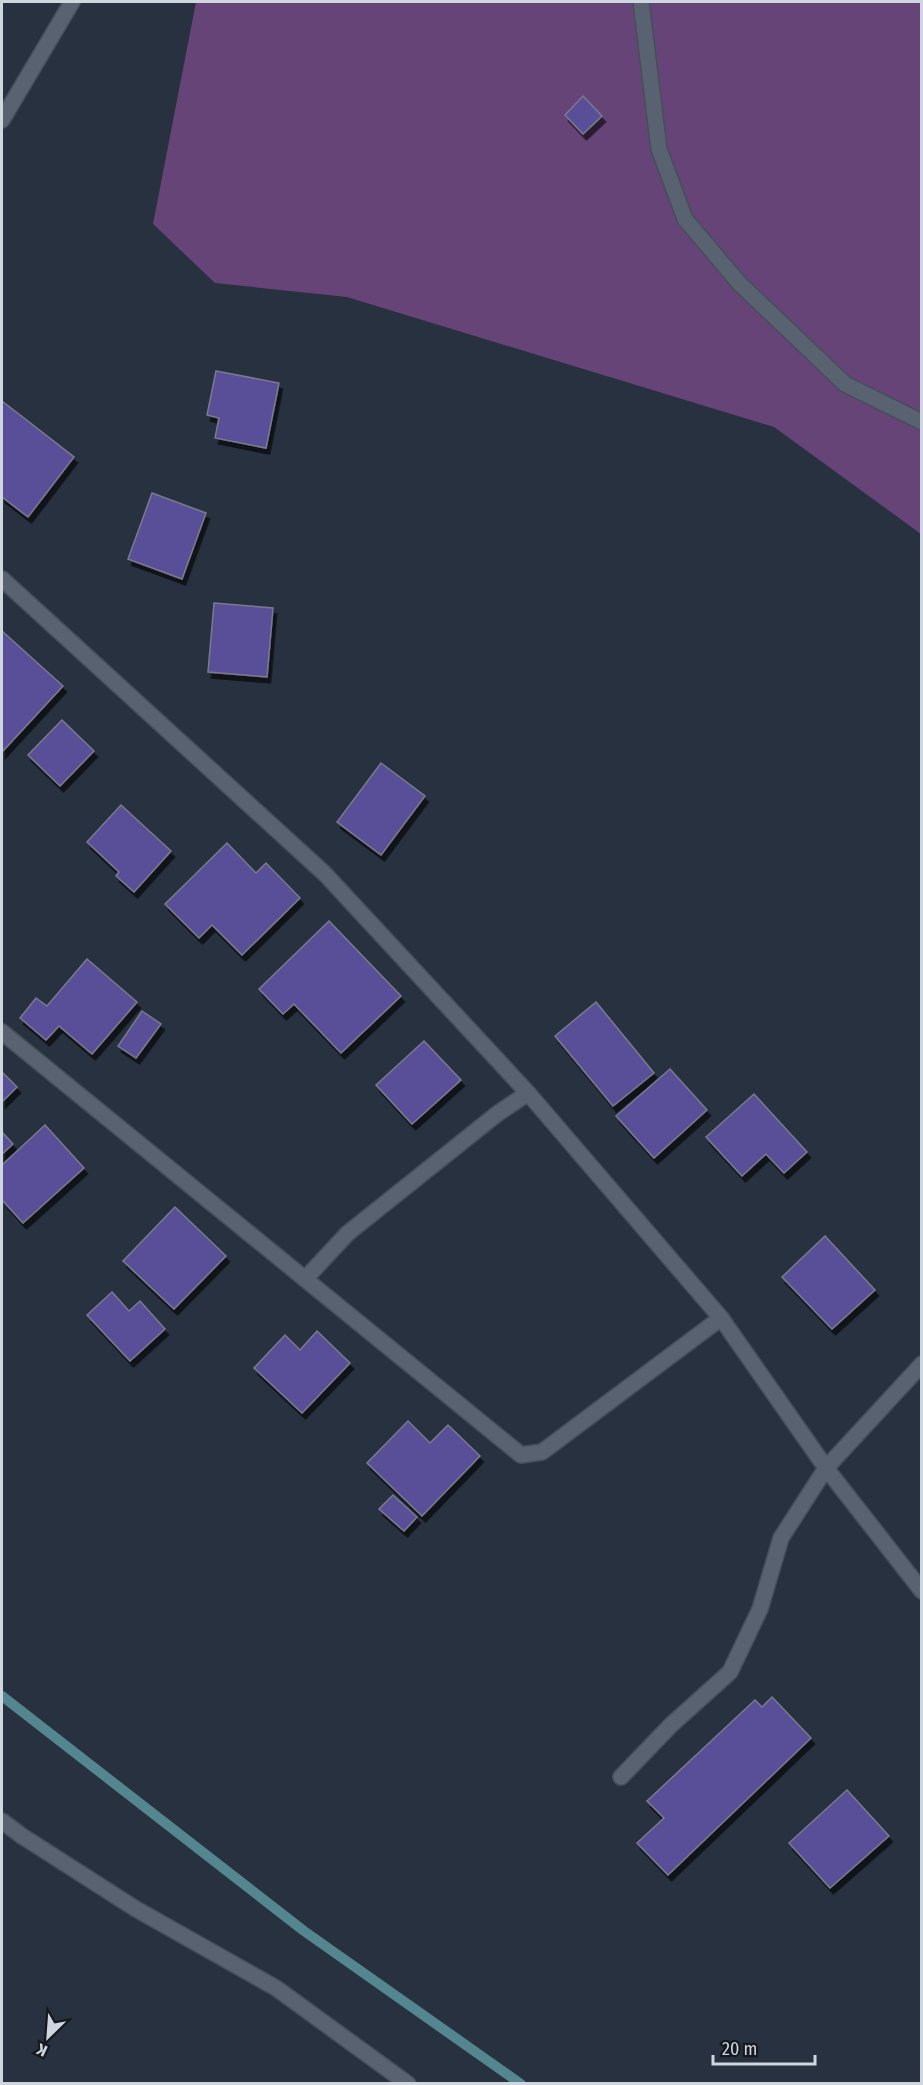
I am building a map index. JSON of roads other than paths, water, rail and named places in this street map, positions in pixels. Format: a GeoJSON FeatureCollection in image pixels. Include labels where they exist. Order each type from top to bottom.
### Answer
{"type":"FeatureCollection","features":[{"type":"Feature","properties":{"kind":"street"},"geometry":{"type":"LineString","coordinates":[[2,120],[72,2]]}},
{"type":"Feature","properties":{"kind":"street"},"geometry":{"type":"LineString","coordinates":[[640,2],[659,148],[686,219],[739,283],[845,384],[921,422]]}},
{"type":"Feature","properties":{"kind":"street"},"geometry":{"type":"LineString","coordinates":[[2,579],[325,874],[528,1093],[722,1318],[826,1468],[921,1591]]}},
{"type":"Feature","properties":{"kind":"street"},"geometry":{"type":"LineString","coordinates":[[2,1032],[521,1455],[542,1452],[722,1318]]}},
{"type":"Feature","properties":{"kind":"street"},"geometry":{"type":"LineString","coordinates":[[305,1279],[348,1233],[497,1114],[528,1093]]}},
{"type":"Feature","properties":{"kind":"street"},"geometry":{"type":"LineString","coordinates":[[621,1777],[671,1725],[730,1672],[760,1609],[781,1538],[826,1468],[921,1364]]}},
{"type":"Feature","properties":{"kind":"street"},"geometry":{"type":"LineString","coordinates":[[2,1821],[136,1909],[276,1988],[408,2084]]}},
{"type":"Feature","properties":{"kind":"waterway"},"geometry":{"type":"LineString","coordinates":[[2,1696],[304,1931],[521,2084]]}}]}
